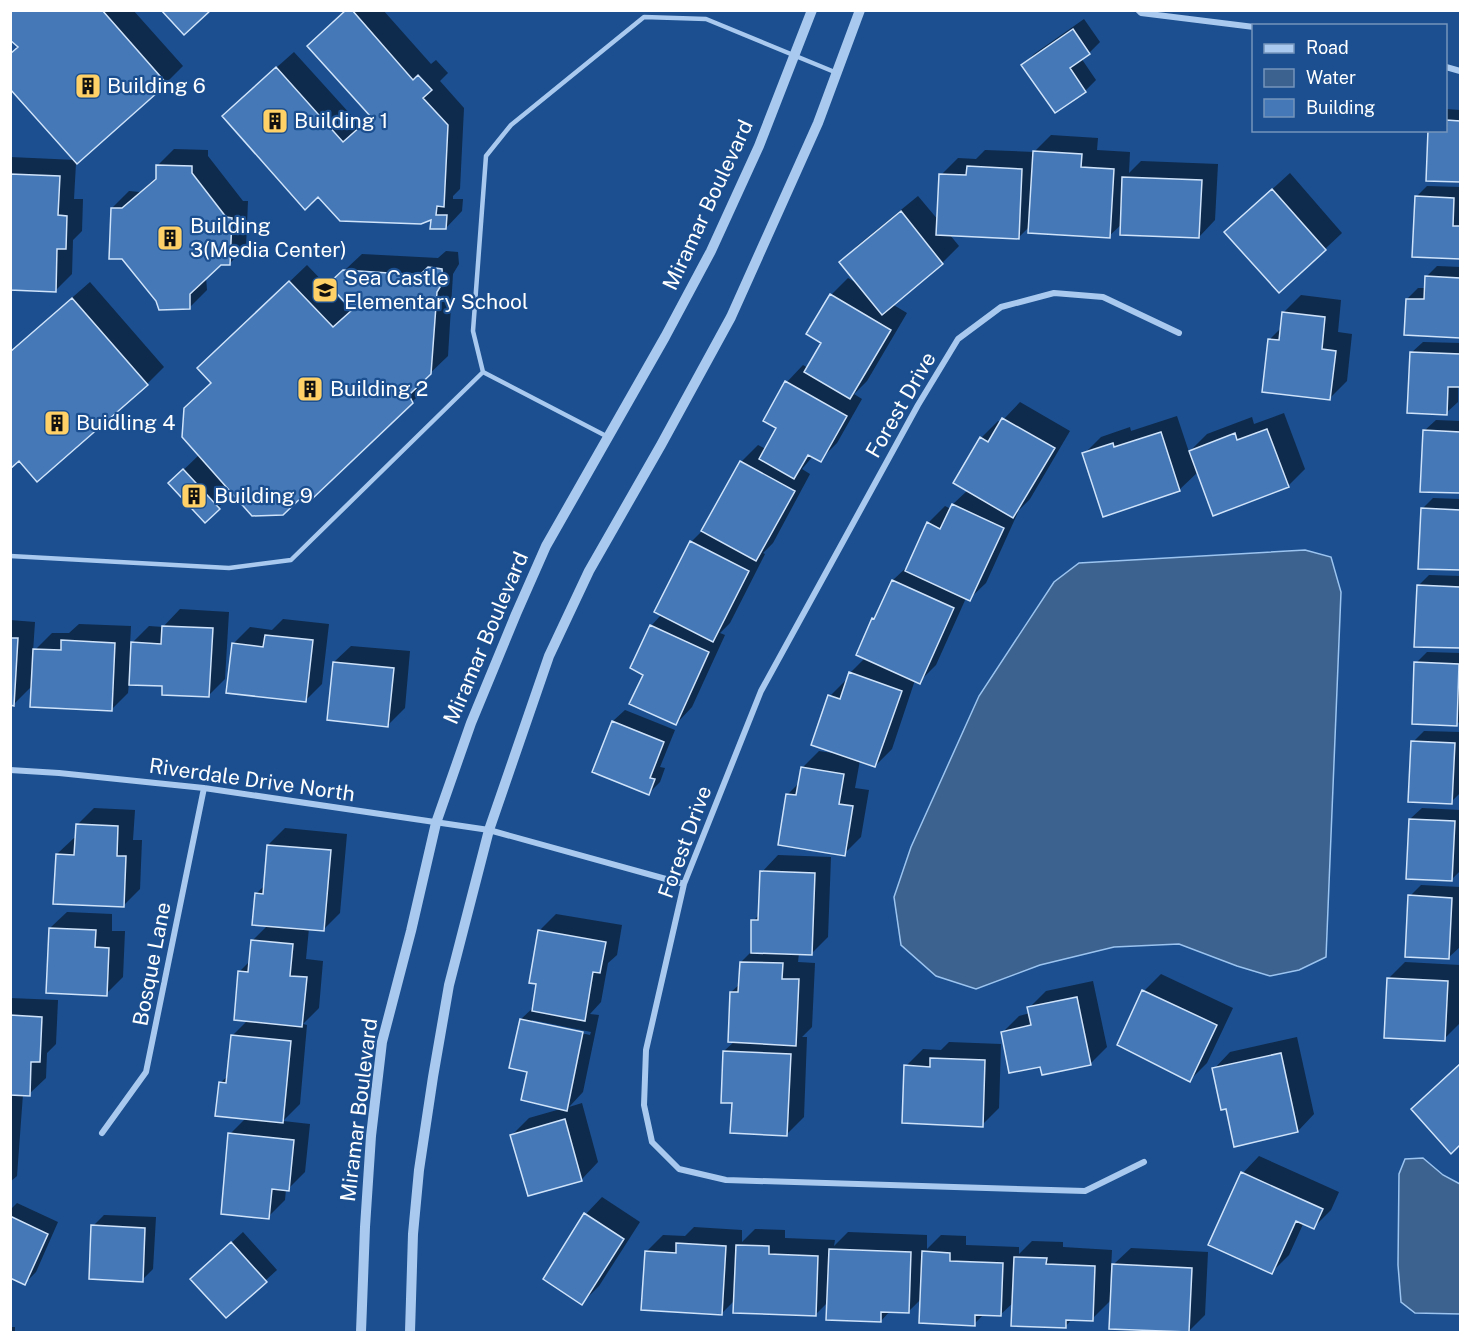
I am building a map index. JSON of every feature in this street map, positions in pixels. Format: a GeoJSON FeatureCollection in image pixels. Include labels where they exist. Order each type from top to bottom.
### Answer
{"type":"FeatureCollection","features":[{"type":"Feature","properties":{"kind":"street","name":"Miramar Boulevard"},"geometry":{"type":"LineString","coordinates":[[361,1332],[370,1148],[382,1042],[436,823],[471,723],[546,546],[665,337],[711,251],[759,146],[812,10]]}},
{"type":"Feature","properties":{"kind":"street"},"geometry":{"type":"LineString","coordinates":[[410,1332],[413,1233],[419,1170],[433,1077],[449,985],[489,830],[549,657],[589,571],[731,317],[819,123],[860,10]]}},
{"type":"Feature","properties":{"kind":"street"},"geometry":{"type":"LineString","coordinates":[[1138,10],[1140,13],[1252,27]]}},
{"type":"Feature","properties":{"kind":"street","name":"Forest Drive"},"geometry":{"type":"LineString","coordinates":[[1144,1162],[1085,1191],[726,1180],[679,1169],[652,1142],[644,1105],[646,1050],[684,884],[761,691],[918,405],[958,339],[1001,307],[1054,293],[1103,297],[1179,333]]}},
{"type":"Feature","properties":{"kind":"street","name":"Riverdale Drive North"},"geometry":{"type":"LineString","coordinates":[[10,770],[204,788],[489,830],[684,884]]}},
{"type":"Feature","properties":{"kind":"street","name":"Bosque Lane"},"geometry":{"type":"LineString","coordinates":[[102,1133],[146,1072],[204,788]]}},
{"type":"Feature","properties":{"kind":"lane"},"geometry":{"type":"LineString","coordinates":[[609,437],[483,372],[473,331],[486,156],[511,125],[644,17],[706,19],[837,73]]}},
{"type":"Feature","properties":{"kind":"lane"},"geometry":{"type":"LineString","coordinates":[[10,556],[229,568],[291,560],[483,372]]}},
{"type":"Feature","properties":{"kind":"water"},"geometry":{"type":"Polygon","coordinates":[[[1305,550],[1331,557],[1341,592],[1326,957],[1299,970],[1270,976],[1179,944],[1114,947],[1040,965],[976,989],[936,976],[901,945],[894,897],[911,847],[979,696],[1054,582],[1079,563],[1305,550]]]}},
{"type":"Feature","properties":{"kind":"water"},"geometry":{"type":"Polygon","coordinates":[[[1423,1158],[1443,1175],[1460,1184],[1460,1314],[1415,1313],[1401,1302],[1398,1265],[1399,1174],[1405,1159],[1423,1158]]]}},
{"type":"Feature","properties":{"kind":"building","name":"Building 6"},"geometry":{"type":"Polygon","coordinates":[[[10,10],[102,10],[167,84],[77,164],[10,89],[10,54],[18,47],[10,40],[10,10]]]}},
{"type":"Feature","properties":{"kind":"building"},"geometry":{"type":"Polygon","coordinates":[[[161,10],[211,10],[184,35],[161,10]]]}},
{"type":"Feature","properties":{"kind":"building","name":"Building 1"},"geometry":{"type":"Polygon","coordinates":[[[346,10],[352,10],[413,80],[418,75],[432,90],[423,98],[448,125],[444,207],[437,206],[436,215],[447,215],[446,229],[430,229],[431,220],[421,224],[340,221],[318,197],[305,210],[222,116],[276,67],[343,142],[371,117],[307,46],[346,10]]]}},
{"type":"Feature","properties":{"kind":"building"},"geometry":{"type":"Polygon","coordinates":[[[1073,29],[1090,54],[1070,68],[1086,92],[1055,113],[1021,65],[1073,29]]]}},
{"type":"Feature","properties":{"kind":"building"},"geometry":{"type":"Polygon","coordinates":[[[1447,120],[1460,121],[1460,182],[1426,181],[1428,132],[1447,132],[1447,120]]]}},
{"type":"Feature","properties":{"kind":"building"},"geometry":{"type":"Polygon","coordinates":[[[1033,151],[1082,154],[1081,167],[1114,169],[1110,238],[1028,233],[1033,151]]]}},
{"type":"Feature","properties":{"kind":"building","name":"Building 3(Media Center)"},"geometry":{"type":"Polygon","coordinates":[[[156,165],[192,166],[192,173],[226,217],[232,218],[230,265],[221,265],[190,294],[190,309],[159,310],[156,301],[122,259],[109,259],[111,208],[122,208],[156,179],[156,165]]]}},
{"type":"Feature","properties":{"kind":"building"},"geometry":{"type":"Polygon","coordinates":[[[967,166],[1022,169],[1019,239],[936,235],[939,174],[966,175],[967,166]]]}},
{"type":"Feature","properties":{"kind":"building"},"geometry":{"type":"Polygon","coordinates":[[[10,174],[60,176],[58,215],[67,216],[66,249],[57,249],[56,292],[10,290],[10,174]]]}},
{"type":"Feature","properties":{"kind":"building"},"geometry":{"type":"Polygon","coordinates":[[[1122,177],[1202,180],[1199,238],[1120,235],[1122,177]]]}},
{"type":"Feature","properties":{"kind":"building"},"geometry":{"type":"Polygon","coordinates":[[[1272,189],[1326,250],[1279,293],[1224,232],[1272,189]]]}},
{"type":"Feature","properties":{"kind":"building"},"geometry":{"type":"Polygon","coordinates":[[[1415,196],[1454,198],[1453,226],[1460,226],[1460,259],[1412,257],[1415,196]]]}},
{"type":"Feature","properties":{"kind":"building"},"geometry":{"type":"Polygon","coordinates":[[[901,211],[943,264],[882,315],[839,262],[901,211]]]}},
{"type":"Feature","properties":{"kind":"building","name":"Building 2"},"geometry":{"type":"Polygon","coordinates":[[[428,267],[442,269],[443,282],[437,292],[431,374],[409,395],[413,403],[312,499],[306,493],[283,515],[252,516],[182,437],[184,408],[211,383],[197,368],[289,281],[333,327],[352,310],[328,284],[343,270],[420,275],[428,267]]]}},
{"type":"Feature","properties":{"kind":"building"},"geometry":{"type":"Polygon","coordinates":[[[1425,276],[1460,278],[1460,338],[1404,335],[1406,299],[1424,299],[1425,276]]]}},
{"type":"Feature","properties":{"kind":"building"},"geometry":{"type":"Polygon","coordinates":[[[830,294],[891,330],[850,399],[804,372],[821,343],[806,334],[830,294]]]}},
{"type":"Feature","properties":{"kind":"building","name":"Buidling 4"},"geometry":{"type":"Polygon","coordinates":[[[72,298],[148,385],[37,482],[19,461],[10,469],[10,352],[72,298]]]}},
{"type":"Feature","properties":{"kind":"building"},"geometry":{"type":"Polygon","coordinates":[[[1282,312],[1325,317],[1322,349],[1336,351],[1330,400],[1262,392],[1268,339],[1279,340],[1282,312]]]}},
{"type":"Feature","properties":{"kind":"building"},"geometry":{"type":"Polygon","coordinates":[[[1410,352],[1460,354],[1460,387],[1448,387],[1447,415],[1407,413],[1410,352]]]}},
{"type":"Feature","properties":{"kind":"building"},"geometry":{"type":"Polygon","coordinates":[[[785,381],[847,416],[821,462],[808,455],[794,479],[759,459],[776,428],[763,421],[785,381]]]}},
{"type":"Feature","properties":{"kind":"building"},"geometry":{"type":"Polygon","coordinates":[[[1002,418],[1055,448],[1013,518],[953,483],[980,437],[988,442],[1002,418]]]}},
{"type":"Feature","properties":{"kind":"building"},"geometry":{"type":"Polygon","coordinates":[[[1267,429],[1289,487],[1213,516],[1189,451],[1235,433],[1237,440],[1267,429]]]}},
{"type":"Feature","properties":{"kind":"building"},"geometry":{"type":"Polygon","coordinates":[[[1423,430],[1460,432],[1460,493],[1420,492],[1423,430]]]}},
{"type":"Feature","properties":{"kind":"building"},"geometry":{"type":"Polygon","coordinates":[[[1161,432],[1180,491],[1103,517],[1082,453],[1113,443],[1114,447],[1161,432]]]}},
{"type":"Feature","properties":{"kind":"building"},"geometry":{"type":"Polygon","coordinates":[[[740,461],[795,491],[756,561],[701,531],[740,461]]]}},
{"type":"Feature","properties":{"kind":"building","name":"Building 9"},"geometry":{"type":"Polygon","coordinates":[[[183,469],[220,509],[205,523],[168,483],[183,469]]]}},
{"type":"Feature","properties":{"kind":"building"},"geometry":{"type":"Polygon","coordinates":[[[952,504],[1004,528],[970,601],[905,571],[927,522],[940,529],[952,504]]]}},
{"type":"Feature","properties":{"kind":"building"},"geometry":{"type":"Polygon","coordinates":[[[1421,508],[1460,510],[1460,570],[1418,569],[1421,508]]]}},
{"type":"Feature","properties":{"kind":"building"},"geometry":{"type":"Polygon","coordinates":[[[690,541],[749,571],[713,642],[654,612],[690,541]]]}},
{"type":"Feature","properties":{"kind":"building"},"geometry":{"type":"Polygon","coordinates":[[[892,580],[954,608],[920,684],[856,655],[892,580]]]}},
{"type":"Feature","properties":{"kind":"building"},"geometry":{"type":"Polygon","coordinates":[[[1417,585],[1460,587],[1460,648],[1414,647],[1417,585]]]}},
{"type":"Feature","properties":{"kind":"building"},"geometry":{"type":"Polygon","coordinates":[[[650,625],[709,652],[676,725],[629,704],[643,675],[630,668],[650,625]]]}},
{"type":"Feature","properties":{"kind":"building"},"geometry":{"type":"Polygon","coordinates":[[[162,626],[213,628],[209,697],[162,695],[162,686],[129,685],[131,642],[161,644],[162,626]]]}},
{"type":"Feature","properties":{"kind":"building"},"geometry":{"type":"Polygon","coordinates":[[[265,635],[313,640],[306,702],[226,693],[232,643],[263,647],[265,635]]]}},
{"type":"Feature","properties":{"kind":"building"},"geometry":{"type":"Polygon","coordinates":[[[10,638],[18,638],[14,706],[10,705],[10,638]]]}},
{"type":"Feature","properties":{"kind":"building"},"geometry":{"type":"Polygon","coordinates":[[[61,640],[115,643],[112,711],[30,707],[33,649],[61,650],[61,640]]]}},
{"type":"Feature","properties":{"kind":"building"},"geometry":{"type":"Polygon","coordinates":[[[333,662],[394,668],[388,727],[327,720],[333,662]]]}},
{"type":"Feature","properties":{"kind":"building"},"geometry":{"type":"Polygon","coordinates":[[[1414,662],[1459,664],[1457,726],[1412,724],[1414,662]]]}},
{"type":"Feature","properties":{"kind":"building"},"geometry":{"type":"Polygon","coordinates":[[[849,672],[902,691],[875,767],[811,745],[828,695],[840,699],[849,672]]]}},
{"type":"Feature","properties":{"kind":"building"},"geometry":{"type":"Polygon","coordinates":[[[612,721],[664,742],[650,778],[655,779],[649,795],[592,772],[612,721]]]}},
{"type":"Feature","properties":{"kind":"building"},"geometry":{"type":"Polygon","coordinates":[[[1411,741],[1455,743],[1452,804],[1408,802],[1411,741]]]}},
{"type":"Feature","properties":{"kind":"building"},"geometry":{"type":"Polygon","coordinates":[[[801,767],[844,774],[839,804],[853,806],[845,856],[778,845],[786,794],[796,795],[801,767]]]}},
{"type":"Feature","properties":{"kind":"building"},"geometry":{"type":"Polygon","coordinates":[[[1409,819],[1455,821],[1452,881],[1406,879],[1409,819]]]}},
{"type":"Feature","properties":{"kind":"building"},"geometry":{"type":"Polygon","coordinates":[[[76,824],[118,826],[117,856],[126,856],[124,907],[53,904],[56,854],[74,855],[76,824]]]}},
{"type":"Feature","properties":{"kind":"building"},"geometry":{"type":"Polygon","coordinates":[[[267,845],[331,850],[324,931],[252,925],[255,893],[263,894],[267,845]]]}},
{"type":"Feature","properties":{"kind":"building"},"geometry":{"type":"Polygon","coordinates":[[[760,871],[815,873],[812,955],[751,953],[751,920],[758,920],[760,871]]]}},
{"type":"Feature","properties":{"kind":"building"},"geometry":{"type":"Polygon","coordinates":[[[1408,895],[1452,898],[1449,959],[1405,957],[1408,895]]]}},
{"type":"Feature","properties":{"kind":"building"},"geometry":{"type":"Polygon","coordinates":[[[49,928],[96,930],[95,947],[109,948],[107,996],[46,993],[49,928]]]}},
{"type":"Feature","properties":{"kind":"building"},"geometry":{"type":"Polygon","coordinates":[[[538,930],[606,942],[600,973],[593,972],[585,1021],[532,1011],[536,984],[529,983],[538,930]]]}},
{"type":"Feature","properties":{"kind":"building"},"geometry":{"type":"Polygon","coordinates":[[[251,940],[293,944],[290,976],[307,977],[302,1027],[234,1020],[238,971],[248,972],[251,940]]]}},
{"type":"Feature","properties":{"kind":"building"},"geometry":{"type":"Polygon","coordinates":[[[740,962],[783,963],[782,979],[799,979],[796,1046],[728,1042],[730,992],[738,992],[740,962]]]}},
{"type":"Feature","properties":{"kind":"building"},"geometry":{"type":"Polygon","coordinates":[[[1387,978],[1448,981],[1445,1041],[1384,1038],[1387,978]]]}},
{"type":"Feature","properties":{"kind":"building"},"geometry":{"type":"Polygon","coordinates":[[[1142,990],[1217,1025],[1190,1082],[1117,1045],[1142,990]]]}},
{"type":"Feature","properties":{"kind":"building"},"geometry":{"type":"Polygon","coordinates":[[[1077,997],[1091,1065],[1042,1075],[1040,1067],[1009,1073],[1001,1032],[1031,1025],[1027,1007],[1077,997]]]}},
{"type":"Feature","properties":{"kind":"building"},"geometry":{"type":"Polygon","coordinates":[[[10,1015],[42,1017],[40,1062],[31,1062],[30,1096],[10,1095],[10,1015]]]}},
{"type":"Feature","properties":{"kind":"building"},"geometry":{"type":"Polygon","coordinates":[[[520,1019],[583,1032],[567,1111],[521,1100],[527,1072],[509,1068],[520,1019]]]}},
{"type":"Feature","properties":{"kind":"building"},"geometry":{"type":"Polygon","coordinates":[[[231,1035],[291,1041],[283,1123],[215,1116],[219,1082],[226,1083],[231,1035]]]}},
{"type":"Feature","properties":{"kind":"building"},"geometry":{"type":"Polygon","coordinates":[[[723,1051],[791,1054],[787,1136],[730,1133],[732,1103],[721,1103],[723,1051]]]}},
{"type":"Feature","properties":{"kind":"building"},"geometry":{"type":"Polygon","coordinates":[[[1281,1053],[1298,1132],[1234,1147],[1226,1109],[1221,1110],[1212,1068],[1281,1053]]]}},
{"type":"Feature","properties":{"kind":"building"},"geometry":{"type":"Polygon","coordinates":[[[930,1058],[985,1060],[983,1127],[902,1123],[904,1065],[930,1067],[930,1058]]]}},
{"type":"Feature","properties":{"kind":"building"},"geometry":{"type":"Polygon","coordinates":[[[1460,1064],[1460,1145],[1451,1154],[1411,1109],[1460,1064]]]}},
{"type":"Feature","properties":{"kind":"building"},"geometry":{"type":"Polygon","coordinates":[[[565,1119],[582,1181],[528,1196],[510,1135],[565,1119]]]}},
{"type":"Feature","properties":{"kind":"building"},"geometry":{"type":"Polygon","coordinates":[[[228,1133],[294,1140],[289,1191],[272,1189],[269,1219],[221,1214],[228,1133]]]}},
{"type":"Feature","properties":{"kind":"building"},"geometry":{"type":"Polygon","coordinates":[[[1241,1172],[1323,1209],[1314,1229],[1296,1221],[1272,1274],[1208,1245],[1241,1172]]]}},
{"type":"Feature","properties":{"kind":"building"},"geometry":{"type":"Polygon","coordinates":[[[584,1213],[624,1239],[582,1305],[543,1279],[584,1213]]]}},
{"type":"Feature","properties":{"kind":"building"},"geometry":{"type":"Polygon","coordinates":[[[10,1216],[48,1234],[25,1285],[10,1278],[10,1216]]]}},
{"type":"Feature","properties":{"kind":"building"},"geometry":{"type":"Polygon","coordinates":[[[91,1225],[145,1228],[143,1282],[89,1279],[91,1225]]]}},
{"type":"Feature","properties":{"kind":"building"},"geometry":{"type":"Polygon","coordinates":[[[231,1242],[267,1282],[226,1318],[190,1279],[231,1242]]]}},
{"type":"Feature","properties":{"kind":"building"},"geometry":{"type":"Polygon","coordinates":[[[676,1243],[726,1246],[722,1315],[641,1310],[645,1251],[676,1253],[676,1243]]]}},
{"type":"Feature","properties":{"kind":"building"},"geometry":{"type":"Polygon","coordinates":[[[736,1245],[769,1246],[769,1254],[818,1256],[816,1316],[733,1313],[736,1245]]]}},
{"type":"Feature","properties":{"kind":"building"},"geometry":{"type":"Polygon","coordinates":[[[829,1249],[911,1252],[909,1313],[881,1312],[881,1322],[826,1320],[829,1249]]]}},
{"type":"Feature","properties":{"kind":"building"},"geometry":{"type":"Polygon","coordinates":[[[922,1251],[950,1253],[950,1261],[1003,1263],[1001,1316],[975,1315],[975,1326],[919,1323],[922,1251]]]}},
{"type":"Feature","properties":{"kind":"building"},"geometry":{"type":"Polygon","coordinates":[[[1014,1257],[1047,1258],[1046,1264],[1095,1266],[1093,1321],[1066,1320],[1066,1328],[1011,1326],[1014,1257]]]}},
{"type":"Feature","properties":{"kind":"building"},"geometry":{"type":"Polygon","coordinates":[[[1112,1264],[1192,1268],[1189,1332],[1109,1329],[1112,1264]]]}},
{"type":"Feature","properties":{"kind":"place","name":"Building 6"},"geometry":{"type":"Point","coordinates":[88,86]}},
{"type":"Feature","properties":{"kind":"place","name":"Building 1"},"geometry":{"type":"Point","coordinates":[275,121]}},
{"type":"Feature","properties":{"kind":"place","name":"Building 3(Media Center)"},"geometry":{"type":"Point","coordinates":[170,238]}},
{"type":"Feature","properties":{"kind":"place","name":"Sea Castle Elementary School"},"geometry":{"type":"Point","coordinates":[325,290]}},
{"type":"Feature","properties":{"kind":"place","name":"Building 2"},"geometry":{"type":"Point","coordinates":[310,389]}},
{"type":"Feature","properties":{"kind":"place","name":"Buidling 4"},"geometry":{"type":"Point","coordinates":[57,423]}},
{"type":"Feature","properties":{"kind":"place","name":"Building 9"},"geometry":{"type":"Point","coordinates":[194,496]}}]}
